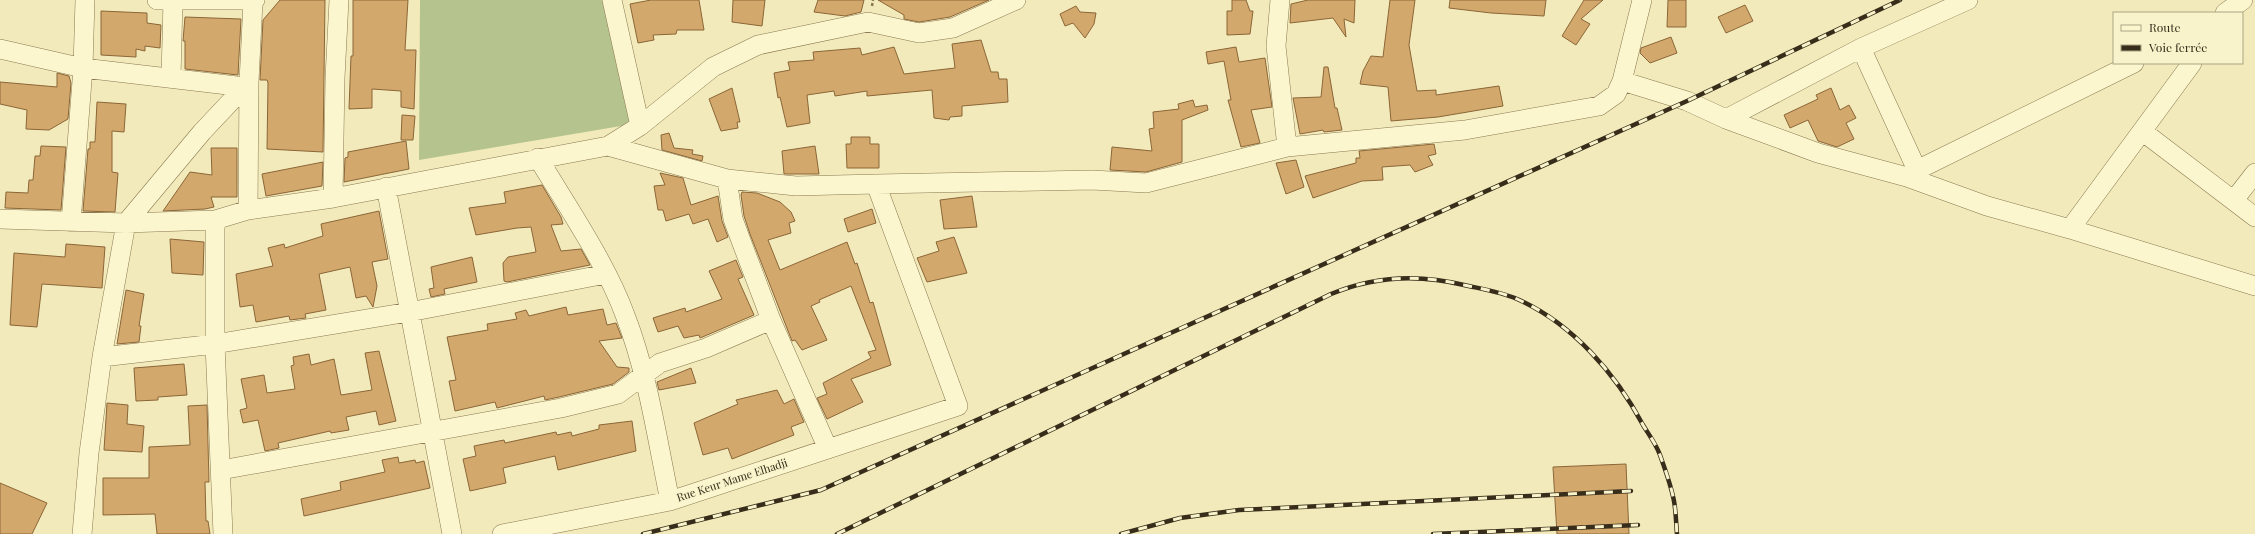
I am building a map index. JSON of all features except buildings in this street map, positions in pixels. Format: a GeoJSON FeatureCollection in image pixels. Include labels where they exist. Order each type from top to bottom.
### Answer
{"type":"FeatureCollection","features":[{"type":"Feature","properties":{"kind":"street"},"geometry":{"type":"LineString","coordinates":[[71,222],[83,68],[85,0]]}},
{"type":"Feature","properties":{"kind":"street"},"geometry":{"type":"LineString","coordinates":[[171,78],[168,0],[254,0],[247,85],[248,210]]}},
{"type":"Feature","properties":{"kind":"street"},"geometry":{"type":"LineString","coordinates":[[333,198],[335,78],[339,0]]}},
{"type":"Feature","properties":{"kind":"street"},"geometry":{"type":"LineString","coordinates":[[612,0],[640,126]]}},
{"type":"Feature","properties":{"kind":"street"},"geometry":{"type":"LineString","coordinates":[[0,219],[126,223],[215,220],[248,210],[333,198],[538,158],[608,146],[640,126],[713,67],[758,45],[868,22],[919,33],[953,28],[1016,0]]}},
{"type":"Feature","properties":{"kind":"street"},"geometry":{"type":"LineString","coordinates":[[1280,0],[1276,46],[1287,147]]}},
{"type":"Feature","properties":{"kind":"street"},"geometry":{"type":"LineString","coordinates":[[608,146],[727,179],[796,186],[1092,180],[1146,183],[1287,147],[1465,130],[1599,106],[1616,94],[1622,81],[1642,0]]}},
{"type":"Feature","properties":{"kind":"street"},"geometry":{"type":"LineString","coordinates":[[1726,119],[1861,48],[1968,0]]}},
{"type":"Feature","properties":{"kind":"street"},"geometry":{"type":"LineString","coordinates":[[2226,12],[2244,0],[2255,9]]}},
{"type":"Feature","properties":{"kind":"street"},"geometry":{"type":"LineString","coordinates":[[1861,48],[1912,174]]}},
{"type":"Feature","properties":{"kind":"street"},"geometry":{"type":"LineString","coordinates":[[0,49],[83,68],[247,85]]}},
{"type":"Feature","properties":{"kind":"street"},"geometry":{"type":"LineString","coordinates":[[1912,174],[2132,64]]}},
{"type":"Feature","properties":{"kind":"street"},"geometry":{"type":"LineString","coordinates":[[2070,229],[2191,64]]}},
{"type":"Feature","properties":{"kind":"street"},"geometry":{"type":"LineString","coordinates":[[1622,81],[1687,101],[1726,119],[1818,153],[1912,174],[1987,206],[2070,229],[2255,286]]}},
{"type":"Feature","properties":{"kind":"street"},"geometry":{"type":"LineString","coordinates":[[82,534],[89,453],[102,357],[126,223],[202,132],[247,85]]}},
{"type":"Feature","properties":{"kind":"street"},"geometry":{"type":"LineString","coordinates":[[2142,131],[2255,217]]}},
{"type":"Feature","properties":{"kind":"street"},"geometry":{"type":"LineString","coordinates":[[538,158],[606,274],[625,314],[643,374],[670,501]]}},
{"type":"Feature","properties":{"kind":"street"},"geometry":{"type":"LineString","coordinates":[[2234,200],[2255,173]]}},
{"type":"Feature","properties":{"kind":"street"},"geometry":{"type":"LineString","coordinates":[[727,179],[733,219],[771,320],[828,448]]}},
{"type":"Feature","properties":{"kind":"street","name":"Rue Keur Mame Elhadji"},"geometry":{"type":"LineString","coordinates":[[502,534],[670,501],[958,406],[876,184]]}},
{"type":"Feature","properties":{"kind":"street"},"geometry":{"type":"LineString","coordinates":[[386,187],[452,534]]}},
{"type":"Feature","properties":{"kind":"street"},"geometry":{"type":"LineString","coordinates":[[215,220],[215,344],[223,534]]}},
{"type":"Feature","properties":{"kind":"street"},"geometry":{"type":"LineString","coordinates":[[102,357],[215,344],[409,312],[606,274]]}},
{"type":"Feature","properties":{"kind":"street"},"geometry":{"type":"LineString","coordinates":[[221,470],[561,408],[618,394],[631,386],[643,374],[660,363],[706,348],[771,320]]}},
{"type":"Feature","properties":{"kind":"green space"},"geometry":{"type":"Polygon","coordinates":[[[420,0],[605,0],[633,124],[419,160],[420,0]]]}},
{"type":"Feature","properties":{"kind":"railway"},"geometry":{"type":"LineString","coordinates":[[643,534],[821,490],[1687,101],[1900,0]]}},
{"type":"Feature","properties":{"kind":"railway"},"geometry":{"type":"LineString","coordinates":[[837,534],[1331,294],[1364,283],[1380,280],[1413,278],[1447,281],[1517,299],[1537,309],[1574,336],[1606,369],[1620,387],[1654,443],[1668,477],[1673,495],[1677,534]]}},
{"type":"Feature","properties":{"kind":"railway"},"geometry":{"type":"LineString","coordinates":[[1121,534],[1180,518],[1239,510],[1631,491]]}},
{"type":"Feature","properties":{"kind":"railway"},"geometry":{"type":"LineString","coordinates":[[1433,534],[1638,525]]}}]}
